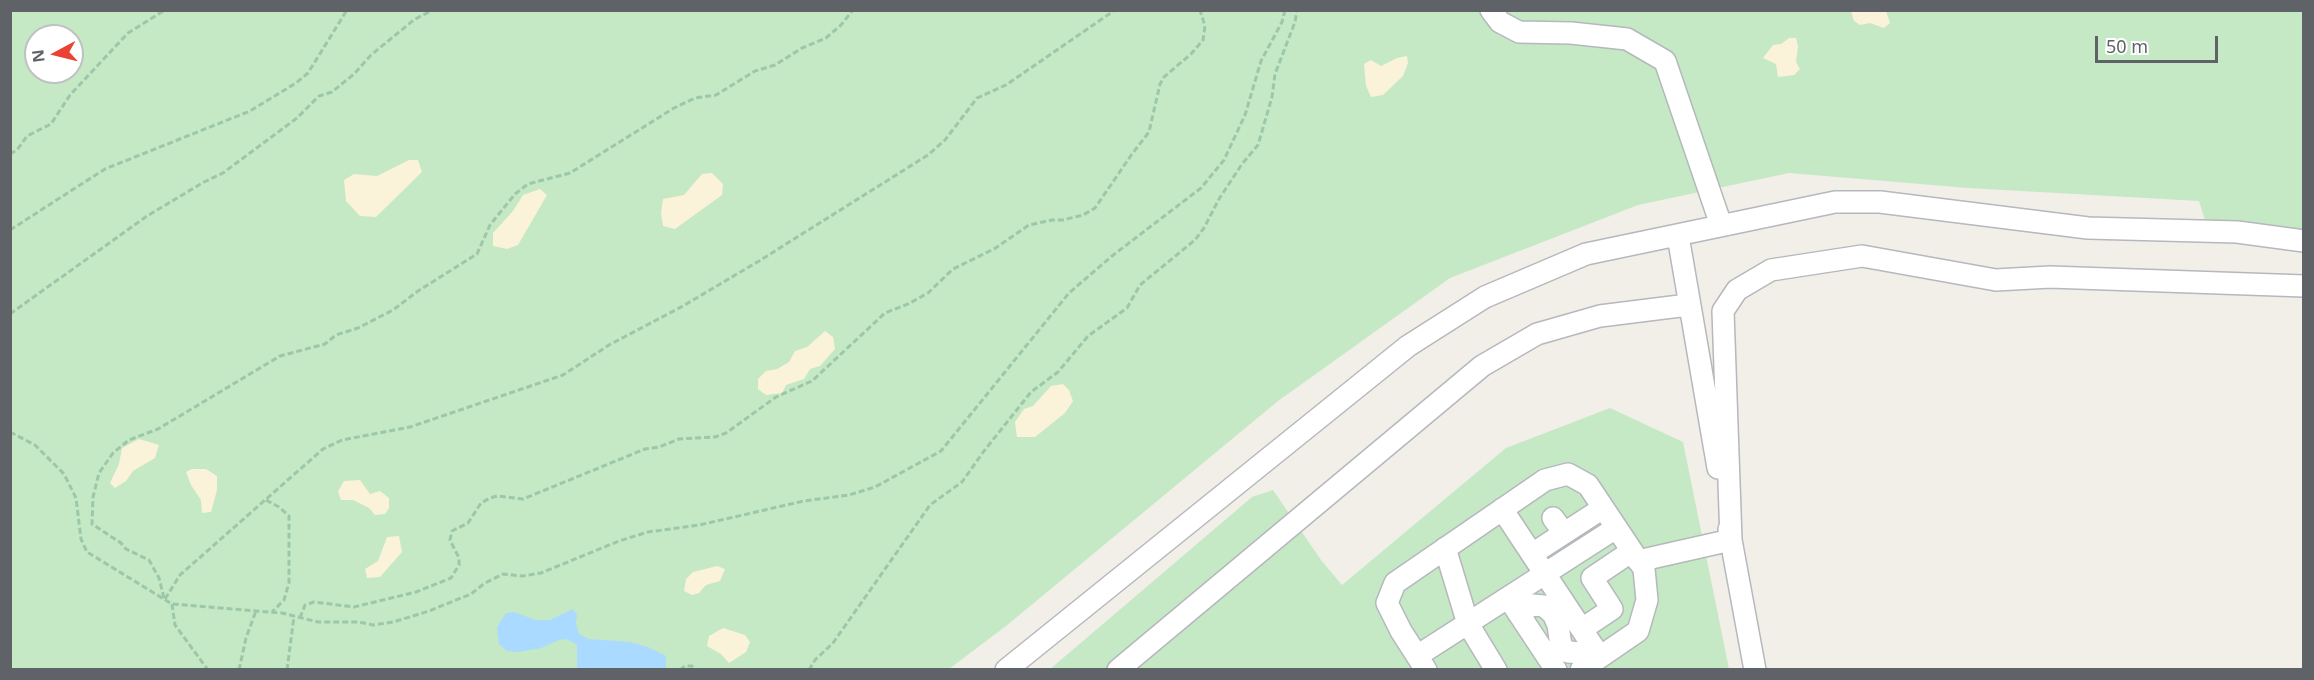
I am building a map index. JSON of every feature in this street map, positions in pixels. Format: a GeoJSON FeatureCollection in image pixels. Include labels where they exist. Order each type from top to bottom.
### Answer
{"type":"FeatureCollection","features":[{"type":"Feature","properties":{"kind":"street"},"geometry":{"type":"LineString","coordinates":[[1491,10],[1500,22],[1519,32],[1571,33],[1626,39],[1665,61],[1721,225]]}},
{"type":"Feature","properties":{"kind":"street"},"geometry":{"type":"LineString","coordinates":[[1006,669],[1408,346],[1485,297],[1586,254],[1835,202],[1880,202],[2088,228],[2236,232],[2304,241]]}},
{"type":"Feature","properties":{"kind":"street"},"geometry":{"type":"LineString","coordinates":[[1678,236],[1688,305],[1755,669]]}},
{"type":"Feature","properties":{"kind":"street"},"geometry":{"type":"LineString","coordinates":[[1731,540],[1724,311],[1737,290],[1771,270],[1862,256],[1996,280],[2050,277],[2304,286]]}},
{"type":"Feature","properties":{"kind":"street"},"geometry":{"type":"LineString","coordinates":[[1118,669],[1482,366],[1537,334],[1600,316],[1688,305]]}},
{"type":"Feature","properties":{"kind":"street"},"geometry":{"type":"LineString","coordinates":[[1513,605],[1544,606],[1553,614],[1558,625],[1561,646],[1568,652],[1582,652],[1592,644],[1638,631],[1647,600],[1644,569],[1588,485],[1568,474],[1545,480],[1395,583],[1387,603],[1422,663],[1468,624],[1513,605],[1545,574],[1616,528]]}},
{"type":"Feature","properties":{"kind":"street"},"geometry":{"type":"LineString","coordinates":[[1502,508],[1592,644]]}},
{"type":"Feature","properties":{"kind":"street"},"geometry":{"type":"LineString","coordinates":[[1532,554],[1558,526],[1603,508]]}},
{"type":"Feature","properties":{"kind":"street"},"geometry":{"type":"LineString","coordinates":[[1581,669],[1612,609],[1592,578],[1635,556],[1731,540]]}},
{"type":"Feature","properties":{"kind":"street"},"geometry":{"type":"LineString","coordinates":[[1445,548],[1468,624],[1496,669]]}},
{"type":"Feature","properties":{"kind":"street"},"geometry":{"type":"LineString","coordinates":[[1513,605],[1556,669]]}},
{"type":"Feature","properties":{"kind":"path"},"geometry":{"type":"LineString","coordinates":[[10,154],[17,150],[27,136],[51,124],[70,95],[128,33],[165,10]]}},
{"type":"Feature","properties":{"kind":"path"},"geometry":{"type":"LineString","coordinates":[[10,230],[105,170],[250,111],[296,83],[308,72],[347,10]]}},
{"type":"Feature","properties":{"kind":"path"},"geometry":{"type":"LineString","coordinates":[[11,314],[147,216],[223,173],[303,113],[319,96],[332,92],[354,74],[371,55],[415,19],[433,10]]}},
{"type":"Feature","properties":{"kind":"path"},"geometry":{"type":"LineString","coordinates":[[165,599],[159,578],[149,560],[126,549],[121,543],[92,524],[93,497],[99,473],[112,453],[129,440],[158,429],[184,411],[241,381],[280,356],[325,344],[336,335],[358,328],[393,310],[418,291],[477,254],[490,225],[515,194],[528,184],[570,173],[674,108],[695,98],[716,95],[755,71],[775,65],[802,48],[826,38],[853,10]]}},
{"type":"Feature","properties":{"kind":"path"},"geometry":{"type":"LineString","coordinates":[[165,599],[180,575],[323,449],[342,440],[410,427],[563,375],[609,345],[740,272],[928,155],[945,140],[977,98],[1006,85],[1115,10]]}},
{"type":"Feature","properties":{"kind":"path"},"geometry":{"type":"LineString","coordinates":[[300,618],[305,604],[314,602],[354,607],[416,592],[451,578],[459,565],[459,558],[450,540],[452,531],[468,523],[481,503],[497,496],[523,498],[645,449],[659,447],[679,439],[715,437],[726,433],[776,397],[812,381],[885,313],[928,293],[953,269],[994,249],[1029,225],[1083,215],[1095,208],[1131,154],[1149,132],[1160,84],[1164,77],[1191,54],[1203,40],[1205,26],[1200,10]]}},
{"type":"Feature","properties":{"kind":"path"},"geometry":{"type":"LineString","coordinates":[[10,432],[35,445],[64,474],[76,498],[81,539],[87,552],[172,604],[272,612],[318,622],[359,622],[373,625],[393,622],[429,611],[471,594],[485,583],[503,574],[522,576],[541,573],[619,541],[648,532],[699,525],[804,501],[849,495],[875,487],[941,451],[1069,293],[1112,256],[1201,188],[1224,160],[1245,116],[1261,61],[1282,22],[1285,10]]}},
{"type":"Feature","properties":{"kind":"path"},"geometry":{"type":"LineString","coordinates":[[809,669],[833,643],[930,505],[962,482],[1031,392],[1058,372],[1088,336],[1126,308],[1140,285],[1195,240],[1204,228],[1219,199],[1242,164],[1258,145],[1272,97],[1275,74],[1295,22],[1297,10]]}},
{"type":"Feature","properties":{"kind":"path"},"geometry":{"type":"LineString","coordinates":[[265,499],[289,516],[289,583],[284,600],[272,612]]}},
{"type":"Feature","properties":{"kind":"path"},"geometry":{"type":"LineString","coordinates":[[172,604],[175,625],[208,669]]}},
{"type":"Feature","properties":{"kind":"path"},"geometry":{"type":"LineString","coordinates":[[239,669],[246,638],[256,611]]}},
{"type":"Feature","properties":{"kind":"path"},"geometry":{"type":"LineString","coordinates":[[287,669],[294,616]]}},
{"type":"Feature","properties":{"kind":"path"},"geometry":{"type":"LineString","coordinates":[[680,669],[692,666],[696,669]]}},
{"type":"Feature","properties":{"kind":"green space"},"geometry":{"type":"Polygon","coordinates":[[[10,11],[2303,11],[2303,234],[2205,220],[2199,201],[1968,188],[1789,173],[1638,205],[1450,278],[1278,401],[1006,626],[949,669],[11,669],[10,11]]]}},
{"type":"Feature","properties":{"kind":"green space"},"geometry":{"type":"Polygon","coordinates":[[[1610,408],[1683,442],[1729,669],[1049,670],[1252,497],[1273,490],[1321,560],[1342,585],[1506,448],[1610,408]]]}},
{"type":"Feature","properties":{"kind":"sand"},"geometry":{"type":"Polygon","coordinates":[[[1851,11],[1886,11],[1890,23],[1884,28],[1870,23],[1860,25],[1854,21],[1851,11]]]}},
{"type":"Feature","properties":{"kind":"sand"},"geometry":{"type":"Polygon","coordinates":[[[1789,38],[1796,38],[1798,46],[1796,62],[1800,69],[1794,75],[1778,77],[1776,64],[1763,58],[1773,45],[1781,44],[1789,38]]]}},
{"type":"Feature","properties":{"kind":"sand"},"geometry":{"type":"Polygon","coordinates":[[[1407,56],[1408,63],[1403,76],[1383,95],[1371,97],[1366,86],[1364,64],[1371,60],[1381,66],[1407,56]]]}},
{"type":"Feature","properties":{"kind":"sand"},"geometry":{"type":"Polygon","coordinates":[[[409,160],[418,160],[422,172],[376,217],[360,216],[346,201],[344,180],[354,174],[377,176],[409,160]]]}},
{"type":"Feature","properties":{"kind":"sand"},"geometry":{"type":"Polygon","coordinates":[[[712,173],[723,184],[722,195],[675,229],[663,226],[661,213],[663,199],[684,195],[702,174],[712,173]]]}},
{"type":"Feature","properties":{"kind":"sand"},"geometry":{"type":"Polygon","coordinates":[[[540,189],[547,195],[518,245],[507,249],[493,246],[493,233],[513,211],[523,195],[540,189]]]}},
{"type":"Feature","properties":{"kind":"sand"},"geometry":{"type":"Polygon","coordinates":[[[825,331],[833,337],[835,349],[820,366],[810,369],[804,379],[786,385],[782,393],[766,395],[758,389],[758,379],[766,371],[777,369],[789,362],[795,351],[807,347],[825,331]]]}},
{"type":"Feature","properties":{"kind":"sand"},"geometry":{"type":"Polygon","coordinates":[[[1063,384],[1069,390],[1073,401],[1065,413],[1035,437],[1017,437],[1015,422],[1024,409],[1033,406],[1051,386],[1063,384]]]}},
{"type":"Feature","properties":{"kind":"sand"},"geometry":{"type":"Polygon","coordinates":[[[139,439],[159,445],[155,458],[133,471],[126,481],[115,488],[110,483],[119,464],[122,448],[139,439]]]}},
{"type":"Feature","properties":{"kind":"sand"},"geometry":{"type":"Polygon","coordinates":[[[192,469],[206,469],[217,476],[217,490],[211,512],[202,513],[201,500],[186,472],[192,469]]]}},
{"type":"Feature","properties":{"kind":"sand"},"geometry":{"type":"Polygon","coordinates":[[[360,480],[370,494],[380,491],[389,498],[389,508],[385,514],[375,515],[369,508],[353,500],[341,500],[338,491],[344,481],[360,480]]]}},
{"type":"Feature","properties":{"kind":"sand"},"geometry":{"type":"Polygon","coordinates":[[[399,536],[402,552],[380,577],[367,578],[365,569],[378,561],[387,537],[399,536]]]}},
{"type":"Feature","properties":{"kind":"sand"},"geometry":{"type":"Polygon","coordinates":[[[717,566],[725,569],[720,581],[706,585],[699,593],[692,595],[684,591],[686,579],[693,572],[717,566]]]}},
{"type":"Feature","properties":{"kind":"sand"},"geometry":{"type":"Polygon","coordinates":[[[723,628],[745,635],[750,642],[746,652],[729,663],[721,654],[707,646],[709,636],[723,628]]]}},
{"type":"Feature","properties":{"kind":"water"},"geometry":{"type":"Polygon","coordinates":[[[573,609],[577,615],[576,623],[579,634],[588,639],[630,642],[648,647],[666,656],[666,669],[577,669],[577,645],[567,639],[541,648],[518,652],[507,651],[499,644],[497,627],[506,613],[514,612],[536,620],[550,620],[573,609]]]}}]}
